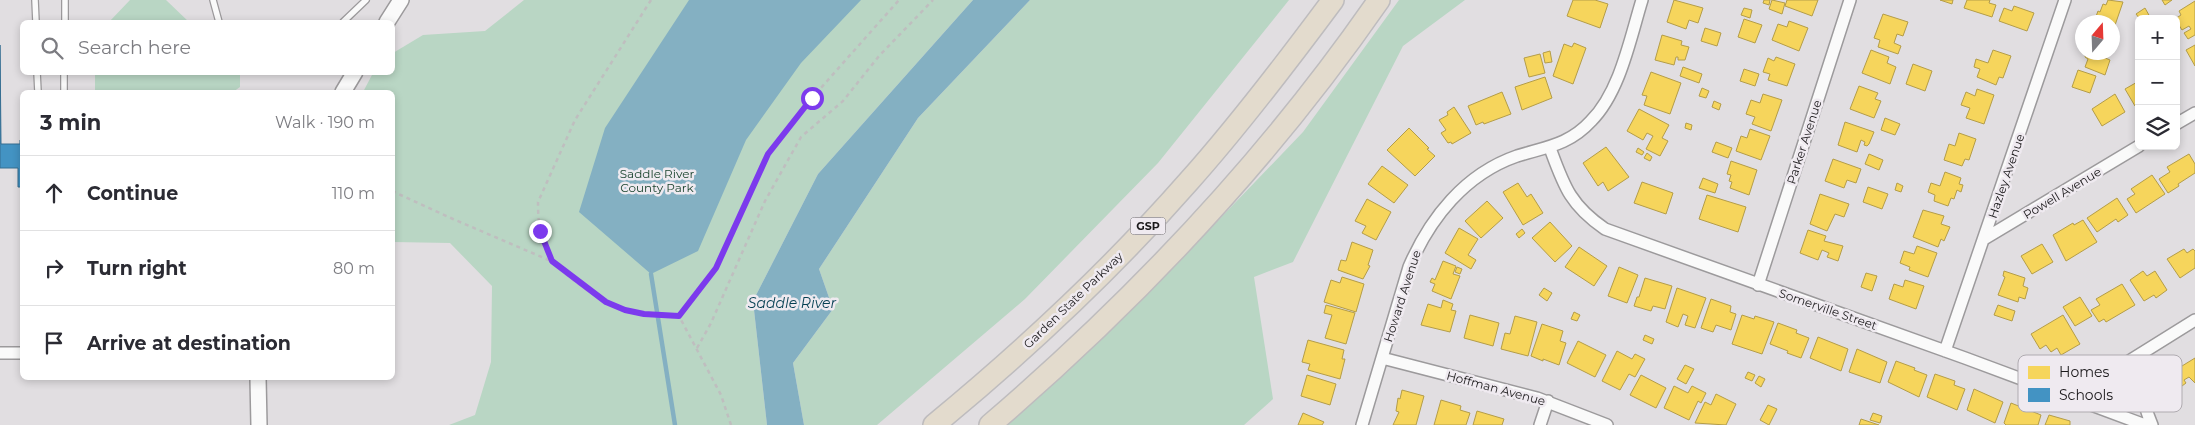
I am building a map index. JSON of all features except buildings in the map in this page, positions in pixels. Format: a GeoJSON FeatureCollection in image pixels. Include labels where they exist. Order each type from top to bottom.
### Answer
{"type":"FeatureCollection","features":[{"type":"Feature","properties":{"kind":"highway","name":"Garden State Parkway"},"geometry":{"type":"LineString","coordinates":[[934,425],[1016,355],[1134,242],[1189,182],[1242,119],[1333,0]]}},
{"type":"Feature","properties":{"kind":"highway","name":"GSP"},"geometry":{"type":"LineString","coordinates":[[990,425],[1098,328],[1154,273],[1206,217],[1316,86],[1379,0]]}},
{"type":"Feature","properties":{"kind":"street"},"geometry":{"type":"LineString","coordinates":[[388,20],[400,0]]}},
{"type":"Feature","properties":{"kind":"street","name":"Howard Avenue"},"geometry":{"type":"LineString","coordinates":[[1362,425],[1409,267],[1420,242],[1433,221],[1470,182],[1494,167],[1516,157],[1550,148],[1577,134],[1592,121],[1605,105],[1614,88],[1642,0]]}},
{"type":"Feature","properties":{"kind":"street","name":"Parker Avenue"},"geometry":{"type":"LineString","coordinates":[[1758,285],[1850,0]]}},
{"type":"Feature","properties":{"kind":"street","name":"Hazley Avenue"},"geometry":{"type":"LineString","coordinates":[[1945,351],[2065,0]]}},
{"type":"Feature","properties":{"kind":"street"},"geometry":{"type":"LineString","coordinates":[[344,90],[352,75]]}},
{"type":"Feature","properties":{"kind":"street"},"geometry":{"type":"LineString","coordinates":[[2180,122],[2195,113]]}},
{"type":"Feature","properties":{"kind":"street","name":"Somerville Street"},"geometry":{"type":"LineString","coordinates":[[1550,148],[1564,186],[1575,204],[1588,218],[1605,229],[2018,378]]}},
{"type":"Feature","properties":{"kind":"street","name":"Powell Avenue"},"geometry":{"type":"LineString","coordinates":[[1984,239],[2135,149]]}},
{"type":"Feature","properties":{"kind":"street"},"geometry":{"type":"LineString","coordinates":[[2142,354],[2195,320]]}},
{"type":"Feature","properties":{"kind":"street"},"geometry":{"type":"LineString","coordinates":[[0,353],[20,353]]}},
{"type":"Feature","properties":{"kind":"street","name":"Hoffman Avenue"},"geometry":{"type":"LineString","coordinates":[[1382,358],[1548,401],[1608,425]]}},
{"type":"Feature","properties":{"kind":"street"},"geometry":{"type":"LineString","coordinates":[[258,380],[259,425]]}},
{"type":"Feature","properties":{"kind":"street"},"geometry":{"type":"LineString","coordinates":[[1540,425],[1548,401]]}},
{"type":"Feature","properties":{"kind":"street","name":"Somerville Street"},"geometry":{"type":"LineString","coordinates":[[2109,412],[2145,425]]}},
{"type":"Feature","properties":{"kind":"street"},"geometry":{"type":"LineString","coordinates":[[2148,412],[2152,425]]}},
{"type":"Feature","properties":{"kind":"lane"},"geometry":{"type":"LineString","coordinates":[[35,0],[36,20]]}},
{"type":"Feature","properties":{"kind":"lane"},"geometry":{"type":"LineString","coordinates":[[65,0],[65,20]]}},
{"type":"Feature","properties":{"kind":"lane"},"geometry":{"type":"LineString","coordinates":[[213,0],[218,20]]}},
{"type":"Feature","properties":{"kind":"lane"},"geometry":{"type":"LineString","coordinates":[[345,20],[366,0]]}},
{"type":"Feature","properties":{"kind":"lane"},"geometry":{"type":"LineString","coordinates":[[38,75],[38,90]]}},
{"type":"Feature","properties":{"kind":"lane"},"geometry":{"type":"LineString","coordinates":[[64,75],[64,90]]}},
{"type":"Feature","properties":{"kind":"path"},"geometry":{"type":"LineString","coordinates":[[552,261],[540,231],[538,202],[576,120],[651,0]]}},
{"type":"Feature","properties":{"kind":"path"},"geometry":{"type":"LineString","coordinates":[[679,316],[716,268],[768,154],[812,98],[899,0]]}},
{"type":"Feature","properties":{"kind":"path"},"geometry":{"type":"LineString","coordinates":[[697,349],[711,323],[765,201],[801,138],[843,101],[880,56],[933,0]]}},
{"type":"Feature","properties":{"kind":"path"},"geometry":{"type":"LineString","coordinates":[[395,192],[552,261],[593,294],[612,305],[644,314],[679,316]]}},
{"type":"Feature","properties":{"kind":"path"},"geometry":{"type":"LineString","coordinates":[[679,316],[721,395],[731,425]]}},
{"type":"Feature","properties":{"kind":"green space"},"geometry":{"type":"Polygon","coordinates":[[[130,0],[166,0],[187,20],[111,20],[130,0]]]}},
{"type":"Feature","properties":{"kind":"green space","name":"Saddle River County Park"},"geometry":{"type":"Polygon","coordinates":[[[524,0],[973,0],[818,174],[753,301],[767,425],[449,425],[475,415],[491,362],[492,286],[450,243],[395,242],[395,90],[364,90],[372,75],[395,75],[395,52],[423,35],[485,31],[524,0]]]}},
{"type":"Feature","properties":{"kind":"green space"},"geometry":{"type":"Polygon","coordinates":[[[1030,0],[1289,0],[1158,163],[1025,299],[877,425],[804,425],[793,363],[833,309],[819,269],[918,118],[1030,0]]]}},
{"type":"Feature","properties":{"kind":"green space"},"geometry":{"type":"Polygon","coordinates":[[[1399,0],[1465,0],[1403,46],[1293,262],[1254,277],[1273,399],[1244,425],[990,425],[1208,231],[1303,132],[1399,0]]]}},
{"type":"Feature","properties":{"kind":"green space"},"geometry":{"type":"Polygon","coordinates":[[[95,75],[240,75],[240,87],[236,90],[95,90],[95,75]]]}},
{"type":"Feature","properties":{"kind":"water"},"geometry":{"type":"Polygon","coordinates":[[[689,0],[861,0],[801,63],[746,140],[698,251],[651,274],[579,212],[605,128],[689,0]]]}},
{"type":"Feature","properties":{"kind":"water","name":"Saddle River"},"geometry":{"type":"Polygon","coordinates":[[[973,0],[1030,0],[918,118],[819,269],[833,309],[793,363],[804,425],[767,425],[753,301],[818,174],[973,0]]]}},
{"type":"Feature","properties":{"kind":"waterway"},"geometry":{"type":"LineString","coordinates":[[651,274],[675,425]]}},
{"type":"Feature","properties":{"kind":"route"},"geometry":{"type":"LineString","coordinates":[[540,231],[545,248],[552,261],[606,302],[625,310],[644,314],[679,316],[716,268],[768,154],[812,98]]}}]}
